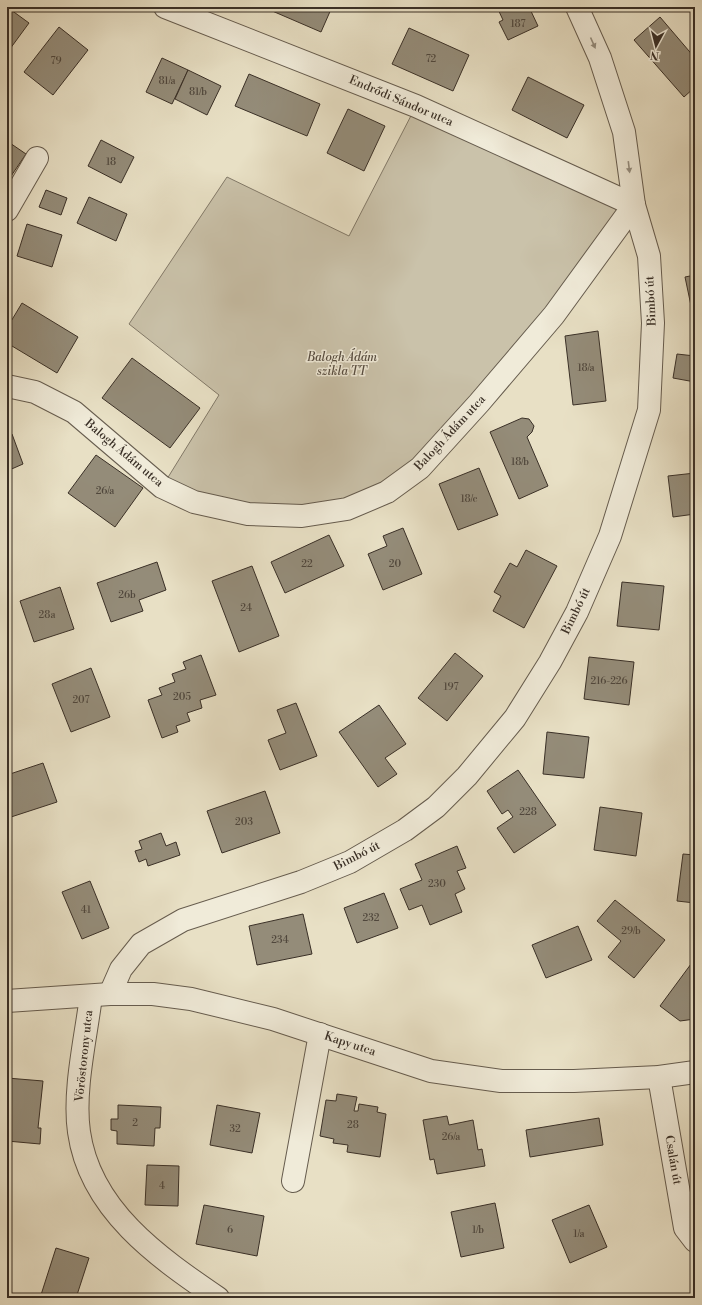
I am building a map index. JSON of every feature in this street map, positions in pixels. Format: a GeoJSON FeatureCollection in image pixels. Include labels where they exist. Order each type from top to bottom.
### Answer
{"type":"FeatureCollection","features":[{"type":"Feature","properties":{"kind":"street","name":"Endrődi Sándor utca"},"geometry":{"type":"LineString","coordinates":[[165,7],[416,106],[634,205]]}},
{"type":"Feature","properties":{"kind":"street","name":"Bimbó út"},"geometry":{"type":"LineString","coordinates":[[100,995],[141,944],[183,920],[301,882],[350,862],[405,830],[436,807],[468,776],[515,718],[550,662],[578,612],[610,536],[649,410],[653,323],[649,256],[634,205],[624,132],[600,58],[577,7]]}},
{"type":"Feature","properties":{"kind":"street"},"geometry":{"type":"LineString","coordinates":[[7,210],[37,158]]}},
{"type":"Feature","properties":{"kind":"street","name":"Balogh Ádám utca"},"geometry":{"type":"LineString","coordinates":[[7,386],[35,392],[74,412],[162,487],[194,502],[248,514],[302,516],[347,509],[387,492],[420,468],[479,403],[554,315],[634,205]]}},
{"type":"Feature","properties":{"kind":"street","name":"Kapy utca"},"geometry":{"type":"LineString","coordinates":[[7,1001],[100,995],[153,994],[191,999],[273,1019],[431,1071],[501,1081],[574,1081],[659,1076],[695,1072]]}},
{"type":"Feature","properties":{"kind":"street","name":"Vöröstorony utca"},"geometry":{"type":"LineString","coordinates":[[100,995],[79,1085],[79,1131],[87,1164],[105,1199],[131,1231],[168,1263],[218,1298]]}},
{"type":"Feature","properties":{"kind":"street"},"geometry":{"type":"LineString","coordinates":[[293,1181],[320,1034]]}},
{"type":"Feature","properties":{"kind":"street","name":"Csalán út"},"geometry":{"type":"LineString","coordinates":[[659,1076],[685,1228],[695,1241]]}},
{"type":"Feature","properties":{"kind":"green space","name":"Balogh Ádám szikla TT"},"geometry":{"type":"Polygon","coordinates":[[[416,106],[634,205],[420,468],[302,516],[162,487],[219,395],[129,324],[227,177],[349,236],[416,106]]]}},
{"type":"Feature","properties":{"kind":"building"},"geometry":{"type":"Polygon","coordinates":[[[7,7],[29,23],[7,53],[7,7]]]}},
{"type":"Feature","properties":{"kind":"building"},"geometry":{"type":"Polygon","coordinates":[[[263,7],[332,7],[321,32],[263,7]]]}},
{"type":"Feature","properties":{"kind":"building"},"geometry":{"type":"Polygon","coordinates":[[[497,7],[529,7],[538,26],[508,40],[499,22],[503,20],[497,7]]]}},
{"type":"Feature","properties":{"kind":"building"},"geometry":{"type":"Polygon","coordinates":[[[660,17],[695,58],[695,87],[684,97],[634,40],[660,17]]]}},
{"type":"Feature","properties":{"kind":"building"},"geometry":{"type":"Polygon","coordinates":[[[59,27],[88,50],[53,95],[24,72],[59,27]]]}},
{"type":"Feature","properties":{"kind":"building"},"geometry":{"type":"Polygon","coordinates":[[[409,28],[469,55],[453,91],[392,64],[409,28]]]}},
{"type":"Feature","properties":{"kind":"building"},"geometry":{"type":"Polygon","coordinates":[[[162,58],[188,70],[172,104],[146,92],[162,58]]]}},
{"type":"Feature","properties":{"kind":"building"},"geometry":{"type":"Polygon","coordinates":[[[188,70],[221,86],[207,115],[175,99],[188,70]]]}},
{"type":"Feature","properties":{"kind":"building"},"geometry":{"type":"Polygon","coordinates":[[[249,74],[320,104],[307,136],[235,106],[249,74]]]}},
{"type":"Feature","properties":{"kind":"building"},"geometry":{"type":"Polygon","coordinates":[[[528,77],[584,105],[567,138],[512,110],[528,77]]]}},
{"type":"Feature","properties":{"kind":"building"},"geometry":{"type":"Polygon","coordinates":[[[348,109],[385,126],[364,171],[327,153],[348,109]]]}},
{"type":"Feature","properties":{"kind":"building"},"geometry":{"type":"Polygon","coordinates":[[[101,140],[134,157],[121,183],[88,166],[101,140]]]}},
{"type":"Feature","properties":{"kind":"building"},"geometry":{"type":"Polygon","coordinates":[[[7,141],[26,154],[7,182],[7,141]]]}},
{"type":"Feature","properties":{"kind":"building"},"geometry":{"type":"Polygon","coordinates":[[[46,190],[67,198],[61,215],[39,207],[46,190]]]}},
{"type":"Feature","properties":{"kind":"building"},"geometry":{"type":"Polygon","coordinates":[[[89,197],[127,214],[116,241],[77,223],[89,197]]]}},
{"type":"Feature","properties":{"kind":"building"},"geometry":{"type":"Polygon","coordinates":[[[27,224],[62,235],[52,267],[17,256],[27,224]]]}},
{"type":"Feature","properties":{"kind":"building"},"geometry":{"type":"Polygon","coordinates":[[[695,275],[695,319],[694,320],[685,277],[695,275]]]}},
{"type":"Feature","properties":{"kind":"building"},"geometry":{"type":"Polygon","coordinates":[[[22,303],[78,337],[57,373],[7,343],[7,328],[22,303]]]}},
{"type":"Feature","properties":{"kind":"building"},"geometry":{"type":"Polygon","coordinates":[[[598,331],[606,401],[573,405],[565,336],[598,331]]]}},
{"type":"Feature","properties":{"kind":"building"},"geometry":{"type":"Polygon","coordinates":[[[677,354],[695,356],[695,382],[673,378],[677,354]]]}},
{"type":"Feature","properties":{"kind":"building"},"geometry":{"type":"Polygon","coordinates":[[[132,358],[200,408],[170,448],[102,398],[132,358]]]}},
{"type":"Feature","properties":{"kind":"building"},"geometry":{"type":"Polygon","coordinates":[[[522,418],[529,419],[534,426],[532,432],[527,437],[548,486],[519,499],[490,432],[522,418]]]}},
{"type":"Feature","properties":{"kind":"building"},"geometry":{"type":"Polygon","coordinates":[[[12,434],[23,464],[7,471],[7,436],[12,434]]]}},
{"type":"Feature","properties":{"kind":"building"},"geometry":{"type":"Polygon","coordinates":[[[96,455],[143,488],[115,527],[68,493],[96,455]]]}},
{"type":"Feature","properties":{"kind":"building"},"geometry":{"type":"Polygon","coordinates":[[[479,468],[498,515],[458,530],[439,484],[479,468]]]}},
{"type":"Feature","properties":{"kind":"building"},"geometry":{"type":"Polygon","coordinates":[[[695,473],[695,514],[673,517],[668,476],[695,473]]]}},
{"type":"Feature","properties":{"kind":"building"},"geometry":{"type":"Polygon","coordinates":[[[403,528],[422,574],[383,590],[368,554],[387,546],[383,536],[403,528]]]}},
{"type":"Feature","properties":{"kind":"building"},"geometry":{"type":"Polygon","coordinates":[[[329,535],[344,566],[285,593],[271,562],[329,535]]]}},
{"type":"Feature","properties":{"kind":"building"},"geometry":{"type":"Polygon","coordinates":[[[526,550],[557,566],[524,628],[493,611],[501,596],[494,592],[510,563],[517,567],[526,550]]]}},
{"type":"Feature","properties":{"kind":"building"},"geometry":{"type":"Polygon","coordinates":[[[157,562],[166,590],[139,600],[143,611],[111,622],[97,583],[157,562]]]}},
{"type":"Feature","properties":{"kind":"building"},"geometry":{"type":"Polygon","coordinates":[[[252,566],[279,636],[239,652],[212,581],[252,566]]]}},
{"type":"Feature","properties":{"kind":"building"},"geometry":{"type":"Polygon","coordinates":[[[622,582],[664,586],[659,630],[617,626],[622,582]]]}},
{"type":"Feature","properties":{"kind":"building"},"geometry":{"type":"Polygon","coordinates":[[[60,587],[74,629],[34,642],[20,601],[60,587]]]}},
{"type":"Feature","properties":{"kind":"building"},"geometry":{"type":"Polygon","coordinates":[[[455,653],[483,676],[447,721],[418,698],[455,653]]]}},
{"type":"Feature","properties":{"kind":"building"},"geometry":{"type":"Polygon","coordinates":[[[201,655],[216,695],[200,700],[202,708],[187,713],[190,721],[176,726],[178,732],[162,738],[148,700],[162,695],[159,688],[175,682],[172,674],[186,669],[183,662],[201,655]]]}},
{"type":"Feature","properties":{"kind":"building"},"geometry":{"type":"Polygon","coordinates":[[[589,657],[634,662],[629,705],[584,699],[589,657]]]}},
{"type":"Feature","properties":{"kind":"building"},"geometry":{"type":"Polygon","coordinates":[[[91,668],[110,717],[71,732],[52,684],[91,668]]]}},
{"type":"Feature","properties":{"kind":"building"},"geometry":{"type":"Polygon","coordinates":[[[296,703],[317,756],[280,770],[268,740],[286,733],[277,710],[296,703]]]}},
{"type":"Feature","properties":{"kind":"building"},"geometry":{"type":"Polygon","coordinates":[[[379,705],[406,744],[385,758],[397,774],[378,787],[339,732],[379,705]]]}},
{"type":"Feature","properties":{"kind":"building"},"geometry":{"type":"Polygon","coordinates":[[[547,732],[589,737],[584,778],[543,774],[547,732]]]}},
{"type":"Feature","properties":{"kind":"building"},"geometry":{"type":"Polygon","coordinates":[[[43,763],[57,802],[11,817],[7,804],[7,775],[43,763]]]}},
{"type":"Feature","properties":{"kind":"building"},"geometry":{"type":"Polygon","coordinates":[[[518,770],[556,825],[514,853],[497,828],[513,817],[508,810],[502,814],[487,791],[518,770]]]}},
{"type":"Feature","properties":{"kind":"building"},"geometry":{"type":"Polygon","coordinates":[[[265,791],[280,833],[222,853],[207,811],[265,791]]]}},
{"type":"Feature","properties":{"kind":"building"},"geometry":{"type":"Polygon","coordinates":[[[600,807],[642,813],[636,856],[594,850],[600,807]]]}},
{"type":"Feature","properties":{"kind":"building"},"geometry":{"type":"Polygon","coordinates":[[[161,833],[166,846],[176,842],[180,855],[148,866],[146,859],[139,862],[135,851],[142,849],[139,841],[161,833]]]}},
{"type":"Feature","properties":{"kind":"building"},"geometry":{"type":"Polygon","coordinates":[[[457,846],[466,868],[457,871],[465,889],[455,894],[462,912],[430,925],[422,905],[409,910],[400,889],[422,880],[415,864],[457,846]]]}},
{"type":"Feature","properties":{"kind":"building"},"geometry":{"type":"Polygon","coordinates":[[[683,854],[695,855],[695,903],[677,901],[683,854]]]}},
{"type":"Feature","properties":{"kind":"building"},"geometry":{"type":"Polygon","coordinates":[[[90,881],[109,928],[82,939],[62,892],[90,881]]]}},
{"type":"Feature","properties":{"kind":"building"},"geometry":{"type":"Polygon","coordinates":[[[384,893],[398,928],[357,943],[344,908],[384,893]]]}},
{"type":"Feature","properties":{"kind":"building"},"geometry":{"type":"Polygon","coordinates":[[[615,900],[665,940],[634,978],[608,957],[621,941],[597,921],[615,900]]]}},
{"type":"Feature","properties":{"kind":"building"},"geometry":{"type":"Polygon","coordinates":[[[303,914],[312,954],[257,965],[249,926],[303,914]]]}},
{"type":"Feature","properties":{"kind":"building"},"geometry":{"type":"Polygon","coordinates":[[[578,926],[592,960],[546,978],[532,945],[578,926]]]}},
{"type":"Feature","properties":{"kind":"building"},"geometry":{"type":"Polygon","coordinates":[[[691,964],[695,967],[695,1019],[680,1021],[660,1006],[691,964]]]}},
{"type":"Feature","properties":{"kind":"building"},"geometry":{"type":"Polygon","coordinates":[[[7,1078],[43,1081],[38,1128],[41,1128],[40,1144],[7,1141],[7,1078]]]}},
{"type":"Feature","properties":{"kind":"building"},"geometry":{"type":"Polygon","coordinates":[[[337,1094],[357,1097],[354,1111],[358,1111],[359,1104],[378,1107],[377,1112],[386,1114],[380,1157],[347,1152],[348,1145],[333,1143],[334,1139],[320,1136],[326,1100],[336,1101],[337,1094]]]}},
{"type":"Feature","properties":{"kind":"building"},"geometry":{"type":"Polygon","coordinates":[[[118,1105],[161,1107],[160,1128],[155,1128],[154,1146],[117,1144],[117,1131],[111,1130],[111,1119],[118,1119],[118,1105]]]}},
{"type":"Feature","properties":{"kind":"building"},"geometry":{"type":"Polygon","coordinates":[[[217,1105],[260,1113],[252,1153],[210,1145],[217,1105]]]}},
{"type":"Feature","properties":{"kind":"building"},"geometry":{"type":"Polygon","coordinates":[[[447,1116],[449,1125],[473,1120],[478,1150],[482,1149],[485,1166],[437,1174],[434,1159],[430,1160],[423,1120],[447,1116]]]}},
{"type":"Feature","properties":{"kind":"building"},"geometry":{"type":"Polygon","coordinates":[[[599,1118],[603,1145],[530,1157],[526,1130],[599,1118]]]}},
{"type":"Feature","properties":{"kind":"building"},"geometry":{"type":"Polygon","coordinates":[[[147,1165],[179,1166],[178,1206],[145,1205],[147,1165]]]}},
{"type":"Feature","properties":{"kind":"building"},"geometry":{"type":"Polygon","coordinates":[[[495,1203],[504,1248],[461,1257],[451,1212],[495,1203]]]}},
{"type":"Feature","properties":{"kind":"building"},"geometry":{"type":"Polygon","coordinates":[[[204,1205],[264,1216],[257,1256],[196,1244],[204,1205]]]}},
{"type":"Feature","properties":{"kind":"building"},"geometry":{"type":"Polygon","coordinates":[[[589,1205],[607,1247],[570,1263],[552,1220],[589,1205]]]}},
{"type":"Feature","properties":{"kind":"building"},"geometry":{"type":"Polygon","coordinates":[[[56,1248],[89,1258],[76,1298],[40,1298],[56,1248]]]}}]}
